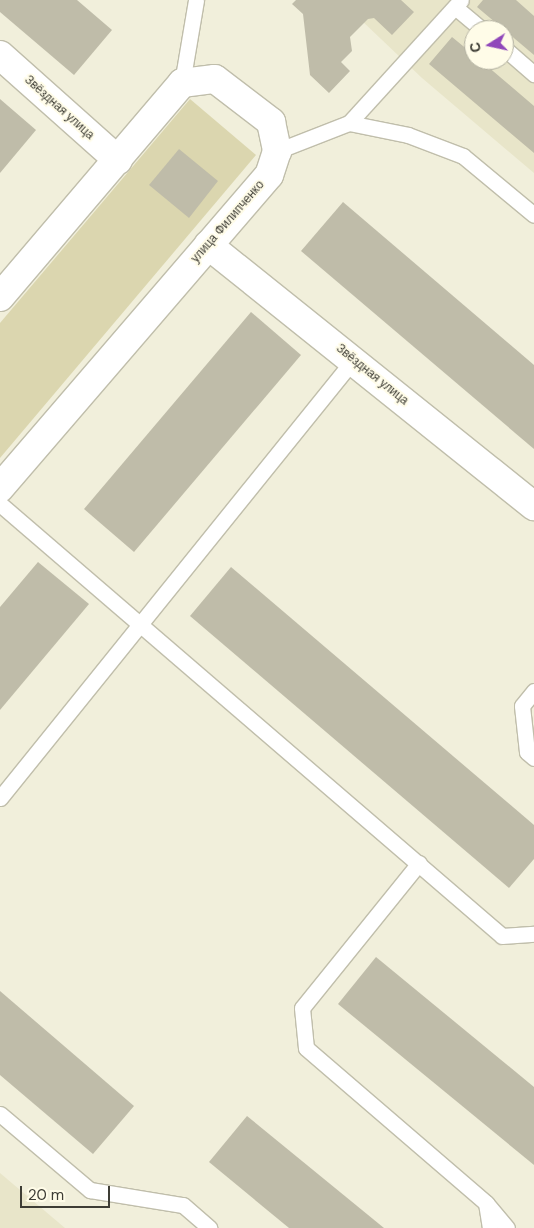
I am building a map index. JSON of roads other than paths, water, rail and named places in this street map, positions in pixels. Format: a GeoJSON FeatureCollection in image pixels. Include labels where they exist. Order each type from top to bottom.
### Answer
{"type":"FeatureCollection","features":[{"type":"Feature","properties":{"kind":"street","name":"Звёздная улица"},"geometry":{"type":"LineString","coordinates":[[0,55],[118,160]]}},
{"type":"Feature","properties":{"kind":"street"},"geometry":{"type":"LineString","coordinates":[[0,297],[182,83],[215,79],[271,122],[277,151]]}},
{"type":"Feature","properties":{"kind":"street","name":"улица Филипченко"},"geometry":{"type":"LineString","coordinates":[[0,488],[268,175],[277,151]]}},
{"type":"Feature","properties":{"kind":"street","name":"Звёздная улица"},"geometry":{"type":"LineString","coordinates":[[208,245],[354,359],[534,506]]}},
{"type":"Feature","properties":{"kind":"lane"},"geometry":{"type":"LineString","coordinates":[[182,83],[196,0]]}},
{"type":"Feature","properties":{"kind":"lane"},"geometry":{"type":"LineString","coordinates":[[277,151],[349,123],[458,4],[473,20]]}},
{"type":"Feature","properties":{"kind":"lane"},"geometry":{"type":"LineString","coordinates":[[514,57],[534,74]]}},
{"type":"Feature","properties":{"kind":"lane"},"geometry":{"type":"LineString","coordinates":[[349,123],[408,135],[463,156],[534,215]]}},
{"type":"Feature","properties":{"kind":"lane"},"geometry":{"type":"LineString","coordinates":[[0,798],[354,359]]}},
{"type":"Feature","properties":{"kind":"lane"},"geometry":{"type":"LineString","coordinates":[[0,504],[140,622],[502,936],[534,934]]}},
{"type":"Feature","properties":{"kind":"lane"},"geometry":{"type":"LineString","coordinates":[[534,691],[522,706],[527,752],[534,758]]}},
{"type":"Feature","properties":{"kind":"lane"},"geometry":{"type":"LineString","coordinates":[[418,864],[302,1008],[306,1048],[486,1203],[507,1228]]}},
{"type":"Feature","properties":{"kind":"lane"},"geometry":{"type":"LineString","coordinates":[[0,1114],[90,1190],[183,1205],[209,1228]]}},
{"type":"Feature","properties":{"kind":"lane"},"geometry":{"type":"LineString","coordinates":[[486,1203],[490,1228]]}}]}
